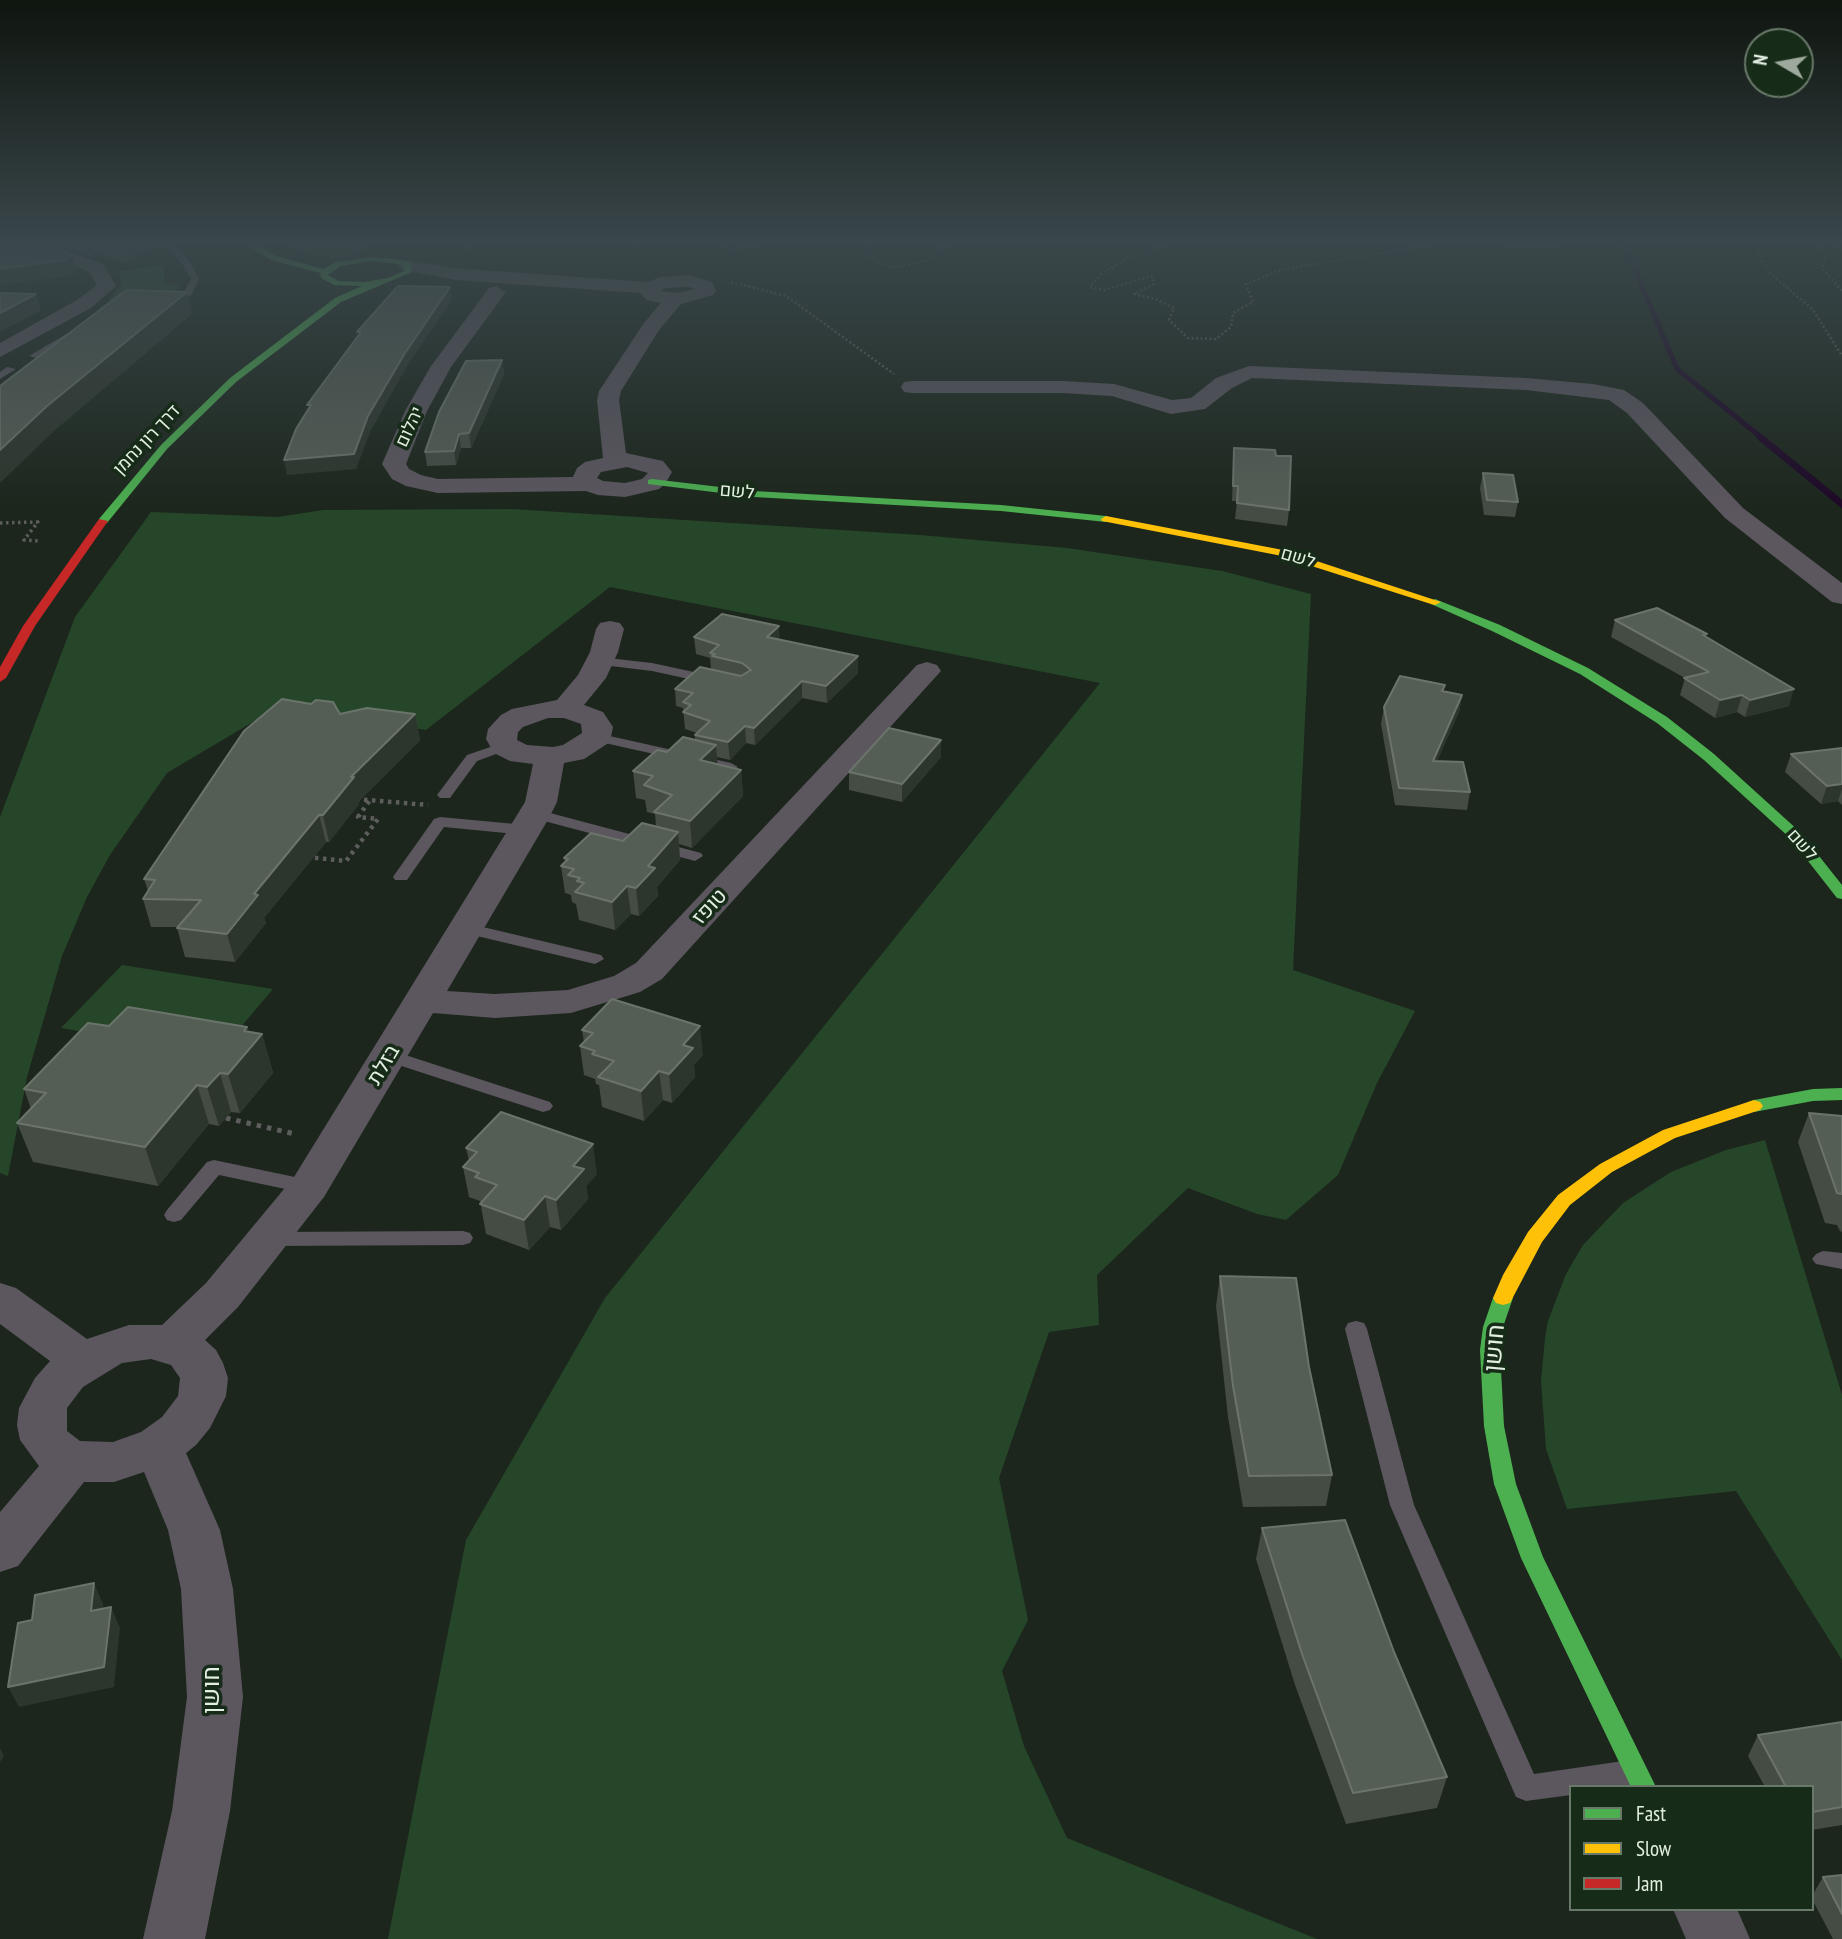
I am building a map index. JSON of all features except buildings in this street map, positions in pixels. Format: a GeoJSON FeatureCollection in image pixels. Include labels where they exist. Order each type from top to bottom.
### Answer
{"type":"FeatureCollection","features":[{"type":"Feature","properties":{"kind":"street"},"geometry":{"type":"LineString","coordinates":[[0,351],[29,334]]}},
{"type":"Feature","properties":{"kind":"street","name":"דרך רון נחמן"},"geometry":{"type":"LineString","coordinates":[[0,678],[29,626],[94,531],[164,447],[233,380],[291,334]]}},
{"type":"Feature","properties":{"kind":"street","name":"יהלום"},"geometry":{"type":"LineString","coordinates":[[464,334],[441,366],[416,411],[394,464],[400,474],[414,481],[438,486],[589,484]]}},
{"type":"Feature","properties":{"kind":"street"},"geometry":{"type":"LineString","coordinates":[[615,461],[608,400],[610,391],[646,334]]}},
{"type":"Feature","properties":{"kind":"street"},"geometry":{"type":"LineString","coordinates":[[912,387],[1063,387],[1115,390],[1171,407],[1197,404],[1224,383],[1249,372],[1331,378],[1526,384],[1593,390],[1616,395],[1635,408],[1734,513],[1842,596]]}},
{"type":"Feature","properties":{"kind":"street"},"geometry":{"type":"LineString","coordinates":[[615,461],[640,461],[655,466],[660,472],[652,482],[637,488],[613,490],[585,481],[585,473],[593,467],[615,461]]}},
{"type":"Feature","properties":{"kind":"street","name":"לשם"},"geometry":{"type":"LineString","coordinates":[[652,482],[754,494],[988,507],[1116,520],[1279,552],[1431,601],[1572,664],[1662,720],[1710,757],[1795,835],[1842,895]]}},
{"type":"Feature","properties":{"kind":"street"},"geometry":{"type":"LineString","coordinates":[[565,709],[591,678],[610,629]]}},
{"type":"Feature","properties":{"kind":"street","name":"טופז"},"geometry":{"type":"LineString","coordinates":[[423,1002],[495,1006],[571,1001],[627,984],[649,971],[927,671]]}},
{"type":"Feature","properties":{"kind":"street"},"geometry":{"type":"LineString","coordinates":[[565,709],[582,712],[592,718],[598,727],[596,737],[573,752],[550,756],[521,754],[505,746],[501,739],[503,729],[512,720],[532,712],[565,709]]}},
{"type":"Feature","properties":{"kind":"street","name":"בזלת"},"geometry":{"type":"LineString","coordinates":[[171,1344],[222,1295],[309,1187],[530,822],[541,802],[550,756]]}},
{"type":"Feature","properties":{"kind":"street","name":"חושן"},"geometry":{"type":"LineString","coordinates":[[1640,1779],[1532,1558],[1505,1484],[1494,1426],[1490,1350],[1493,1327],[1510,1280],[1535,1237],[1564,1200],[1606,1168],[1669,1134],[1749,1107],[1813,1095],[1842,1094]]}},
{"type":"Feature","properties":{"kind":"street"},"geometry":{"type":"LineString","coordinates":[[0,1300],[84,1361]]}},
{"type":"Feature","properties":{"kind":"street"},"geometry":{"type":"LineString","coordinates":[[151,1341],[171,1344],[188,1352],[199,1363],[204,1378],[202,1396],[193,1414],[178,1431],[158,1446],[114,1462],[73,1461],[45,1440],[41,1424],[43,1408],[66,1374],[84,1361],[129,1343],[151,1341]]}},
{"type":"Feature","properties":{"kind":"street","name":"חושן"},"geometry":{"type":"LineString","coordinates":[[158,1446],[194,1530],[207,1589],[215,1697],[201,1811],[174,1939]]}},
{"type":"Feature","properties":{"kind":"street"},"geometry":{"type":"LineString","coordinates":[[0,1550],[73,1461]]}},
{"type":"Feature","properties":{"kind":"street"},"geometry":{"type":"LineString","coordinates":[[1705,1911],[1719,1939]]}},
{"type":"Feature","properties":{"kind":"lane"},"geometry":{"type":"LineString","coordinates":[[34,356],[71,334]]}},
{"type":"Feature","properties":{"kind":"lane"},"geometry":{"type":"LineString","coordinates":[[0,376],[11,369]]}},
{"type":"Feature","properties":{"kind":"lane"},"geometry":{"type":"LineString","coordinates":[[599,661],[652,667],[730,683]]}},
{"type":"Feature","properties":{"kind":"lane"},"geometry":{"type":"LineString","coordinates":[[596,737],[731,767]]}},
{"type":"Feature","properties":{"kind":"lane"},"geometry":{"type":"LineString","coordinates":[[442,801],[472,758],[505,746]]}},
{"type":"Feature","properties":{"kind":"lane"},"geometry":{"type":"LineString","coordinates":[[401,877],[440,822],[530,822],[695,856]]}},
{"type":"Feature","properties":{"kind":"lane"},"geometry":{"type":"LineString","coordinates":[[466,928],[595,959]]}},
{"type":"Feature","properties":{"kind":"lane"},"geometry":{"type":"LineString","coordinates":[[390,1056],[543,1106]]}},
{"type":"Feature","properties":{"kind":"lane"},"geometry":{"type":"LineString","coordinates":[[174,1215],[214,1167],[309,1187]]}},
{"type":"Feature","properties":{"kind":"lane"},"geometry":{"type":"LineString","coordinates":[[266,1240],[463,1238]]}},
{"type":"Feature","properties":{"kind":"lane"},"geometry":{"type":"LineString","coordinates":[[1356,1329],[1402,1505],[1526,1788],[1640,1779]]}},
{"type":"Feature","properties":{"kind":"path"},"geometry":{"type":"LineString","coordinates":[[1184,334],[1188,338],[1216,339],[1222,334]]}},
{"type":"Feature","properties":{"kind":"path"},"geometry":{"type":"LineString","coordinates":[[1828,334],[1842,356]]}},
{"type":"Feature","properties":{"kind":"path"},"geometry":{"type":"LineString","coordinates":[[0,523],[38,523],[24,540],[39,541]]}},
{"type":"Feature","properties":{"kind":"path"},"geometry":{"type":"LineString","coordinates":[[344,797],[442,801]]}},
{"type":"Feature","properties":{"kind":"path"},"geometry":{"type":"LineString","coordinates":[[303,857],[346,861],[378,819],[358,817],[370,800]]}},
{"type":"Feature","properties":{"kind":"path"},"geometry":{"type":"LineString","coordinates":[[226,1118],[295,1134]]}},
{"type":"Feature","properties":{"kind":"green space"},"geometry":{"type":"Polygon","coordinates":[[[512,509],[920,535],[1067,548],[1222,571],[1311,594],[1293,970],[1415,1011],[1377,1083],[1338,1175],[1286,1220],[1257,1214],[1188,1188],[1097,1275],[1099,1325],[1049,1332],[999,1478],[1028,1620],[1002,1671],[1024,1746],[1067,1838],[1317,1939],[388,1939],[466,1540],[605,1298],[1100,683],[610,587],[426,730],[278,707],[167,773],[110,855],[87,897],[62,956],[27,1077],[8,1176],[0,1173],[0,817],[75,617],[151,512],[278,517],[323,510],[512,509]]]}},
{"type":"Feature","properties":{"kind":"green space"},"geometry":{"type":"Polygon","coordinates":[[[122,965],[273,989],[218,1054],[61,1028],[122,965]]]}},
{"type":"Feature","properties":{"kind":"green space"},"geometry":{"type":"Polygon","coordinates":[[[1765,1140],[1842,1395],[1842,1660],[1736,1491],[1567,1509],[1546,1449],[1541,1381],[1548,1321],[1566,1274],[1583,1245],[1623,1203],[1671,1172],[1726,1150],[1765,1140]]]}},
{"type":"Feature","properties":{"kind":"waterway"},"geometry":{"type":"LineString","coordinates":[[1662,334],[1677,369],[1762,438]]}},
{"type":"Feature","properties":{"kind":"waterway"},"geometry":{"type":"LineString","coordinates":[[1760,437],[1842,504]]}},
{"type":"Feature","properties":{"kind":"traffic: fast"},"geometry":{"type":"LineString","coordinates":[[103,521],[164,447],[233,380],[293,334]]}},
{"type":"Feature","properties":{"kind":"traffic: fast"},"geometry":{"type":"LineString","coordinates":[[652,482],[754,494],[1001,508],[1106,519]]}},
{"type":"Feature","properties":{"kind":"traffic: fast"},"geometry":{"type":"LineString","coordinates":[[1435,602],[1584,671],[1662,720],[1709,757],[1795,835],[1842,895]]}},
{"type":"Feature","properties":{"kind":"traffic: fast"},"geometry":{"type":"LineString","coordinates":[[1754,1106],[1813,1095],[1842,1094]]}},
{"type":"Feature","properties":{"kind":"traffic: fast"},"geometry":{"type":"LineString","coordinates":[[1503,1298],[1493,1327],[1490,1350],[1494,1426],[1505,1484],[1532,1558],[1643,1785]]}},
{"type":"Feature","properties":{"kind":"traffic: slow"},"geometry":{"type":"LineString","coordinates":[[1106,519],[1279,552],[1435,602]]}},
{"type":"Feature","properties":{"kind":"traffic: slow"},"geometry":{"type":"LineString","coordinates":[[1503,1298],[1510,1280],[1535,1237],[1564,1200],[1606,1168],[1669,1134],[1754,1106]]}},
{"type":"Feature","properties":{"kind":"traffic: jam"},"geometry":{"type":"LineString","coordinates":[[0,678],[29,626],[103,521]]}}]}
